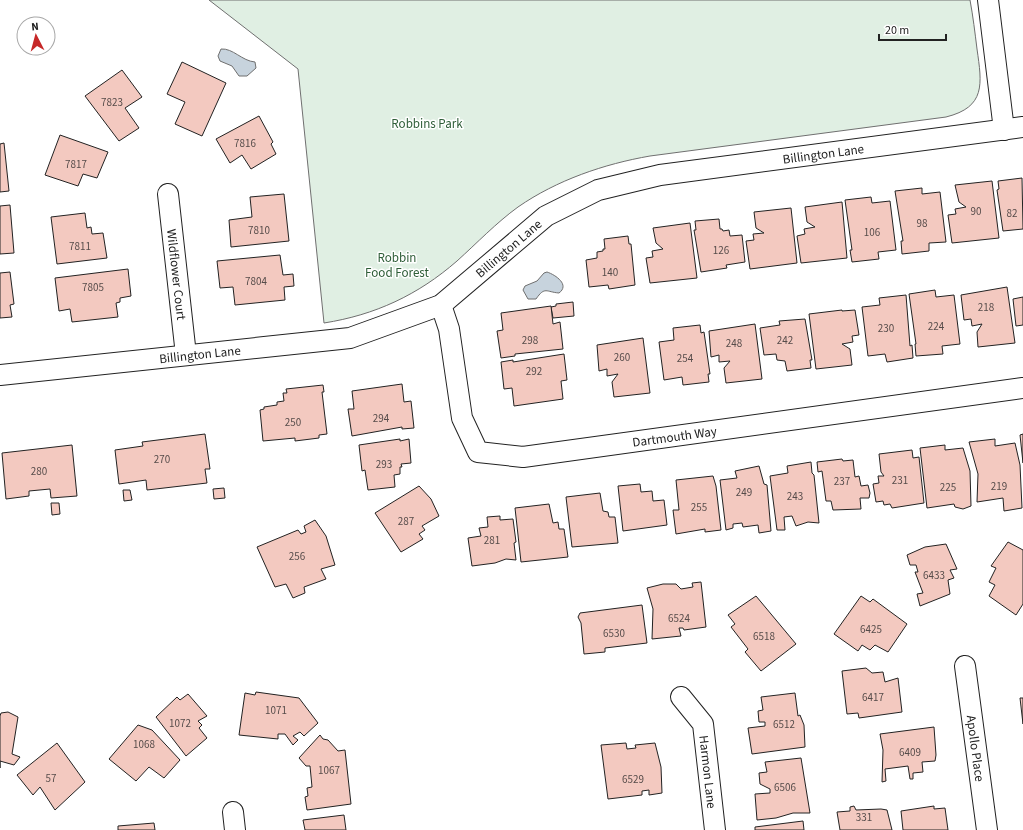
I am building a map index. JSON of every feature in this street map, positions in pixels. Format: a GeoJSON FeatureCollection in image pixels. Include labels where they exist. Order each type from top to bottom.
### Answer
{"type":"FeatureCollection","features":[{"type":"Feature","properties":{"kind":"street"},"geometry":{"type":"LineString","coordinates":[[988,0],[1014,128]]}},
{"type":"Feature","properties":{"kind":"street","name":"Billington Lane"},"geometry":{"type":"LineString","coordinates":[[0,375],[350,338],[441,305],[546,216],[598,190],[660,175],[1014,128]]}},
{"type":"Feature","properties":{"kind":"street","name":"Wildflower Court"},"geometry":{"type":"LineString","coordinates":[[168,194],[186,355]]}},
{"type":"Feature","properties":{"kind":"street","name":"Dartmouth Way"},"geometry":{"type":"LineString","coordinates":[[441,305],[450,329],[462,418],[478,452],[523,456],[1023,388]]}},
{"type":"Feature","properties":{"kind":"street","name":"Apollo Place"},"geometry":{"type":"LineString","coordinates":[[964,666],[988,830]]}},
{"type":"Feature","properties":{"kind":"street","name":"Harmon Lane"},"geometry":{"type":"LineString","coordinates":[[681,697],[703,724],[715,830]]}},
{"type":"Feature","properties":{"kind":"green space","name":"Robbins Park"},"geometry":{"type":"Polygon","coordinates":[[[209,0],[970,0],[979,62],[980,83],[975,100],[968,107],[959,113],[946,117],[650,156],[633,159],[581,174],[533,197],[518,207],[457,261],[427,284],[395,302],[378,309],[361,315],[324,323],[298,69],[209,0]]]}},
{"type":"Feature","properties":{"kind":"shaded area"},"geometry":{"type":"Polygon","coordinates":[[[221,49],[230,50],[250,61],[255,62],[256,68],[247,76],[239,76],[232,66],[220,61],[218,56],[221,49]]]}},
{"type":"Feature","properties":{"kind":"shaded area"},"geometry":{"type":"Polygon","coordinates":[[[547,272],[558,278],[563,287],[562,290],[559,293],[544,291],[536,299],[528,299],[523,290],[525,286],[537,281],[544,273],[547,272]]]}},
{"type":"Feature","properties":{"kind":"building"},"geometry":{"type":"Polygon","coordinates":[[[182,62],[226,83],[202,136],[175,124],[185,102],[167,94],[182,62]]]}},
{"type":"Feature","properties":{"kind":"building"},"geometry":{"type":"Polygon","coordinates":[[[122,70],[142,97],[125,108],[139,128],[119,141],[85,96],[122,70]]]}},
{"type":"Feature","properties":{"kind":"building"},"geometry":{"type":"Polygon","coordinates":[[[259,116],[273,142],[271,144],[276,154],[251,169],[242,155],[230,163],[216,139],[259,116]]]}},
{"type":"Feature","properties":{"kind":"building"},"geometry":{"type":"Polygon","coordinates":[[[60,135],[108,152],[97,178],[83,174],[78,186],[45,175],[60,135]]]}},
{"type":"Feature","properties":{"kind":"building"},"geometry":{"type":"Polygon","coordinates":[[[4,143],[9,191],[0,192],[0,144],[4,143]]]}},
{"type":"Feature","properties":{"kind":"building"},"geometry":{"type":"Polygon","coordinates":[[[1022,178],[1023,229],[1003,231],[997,190],[999,189],[998,181],[1022,178]]]}},
{"type":"Feature","properties":{"kind":"building"},"geometry":{"type":"Polygon","coordinates":[[[992,181],[999,238],[952,243],[948,215],[956,214],[955,209],[966,207],[959,202],[955,185],[992,181]]]}},
{"type":"Feature","properties":{"kind":"building"},"geometry":{"type":"Polygon","coordinates":[[[922,188],[922,194],[940,192],[946,242],[929,243],[929,251],[902,254],[901,241],[903,241],[895,191],[922,188]]]}},
{"type":"Feature","properties":{"kind":"building"},"geometry":{"type":"Polygon","coordinates":[[[284,194],[289,241],[231,247],[229,220],[252,217],[250,197],[284,194]]]}},
{"type":"Feature","properties":{"kind":"building"},"geometry":{"type":"Polygon","coordinates":[[[871,197],[872,203],[890,201],[896,250],[878,252],[879,259],[852,262],[850,250],[852,250],[845,200],[871,197]]]}},
{"type":"Feature","properties":{"kind":"building"},"geometry":{"type":"Polygon","coordinates":[[[842,202],[847,258],[801,263],[797,236],[805,234],[804,229],[815,227],[807,222],[805,207],[842,202]]]}},
{"type":"Feature","properties":{"kind":"building"},"geometry":{"type":"Polygon","coordinates":[[[10,205],[14,253],[0,254],[0,206],[10,205]]]}},
{"type":"Feature","properties":{"kind":"building"},"geometry":{"type":"Polygon","coordinates":[[[791,208],[797,263],[750,269],[746,241],[754,240],[753,234],[764,233],[756,228],[754,212],[791,208]]]}},
{"type":"Feature","properties":{"kind":"building"},"geometry":{"type":"Polygon","coordinates":[[[85,213],[87,228],[91,227],[92,234],[103,233],[107,258],[57,264],[51,217],[85,213]]]}},
{"type":"Feature","properties":{"kind":"building"},"geometry":{"type":"Polygon","coordinates":[[[719,219],[720,229],[723,231],[729,230],[730,236],[742,235],[745,262],[726,265],[727,268],[701,272],[694,230],[696,230],[695,221],[719,219]]]}},
{"type":"Feature","properties":{"kind":"building"},"geometry":{"type":"Polygon","coordinates":[[[690,223],[697,278],[650,283],[646,258],[653,257],[652,251],[663,249],[656,243],[653,228],[690,223]]]}},
{"type":"Feature","properties":{"kind":"building"},"geometry":{"type":"Polygon","coordinates":[[[628,236],[629,244],[631,244],[635,285],[609,289],[608,285],[589,287],[586,260],[597,258],[597,252],[605,249],[604,239],[628,236]]]}},
{"type":"Feature","properties":{"kind":"building"},"geometry":{"type":"Polygon","coordinates":[[[280,255],[283,275],[293,274],[294,286],[284,287],[285,300],[235,305],[233,287],[220,288],[217,261],[280,255]]]}},
{"type":"Feature","properties":{"kind":"building"},"geometry":{"type":"Polygon","coordinates":[[[128,269],[131,296],[120,298],[120,302],[116,303],[118,317],[72,322],[70,309],[59,311],[55,278],[128,269]]]}},
{"type":"Feature","properties":{"kind":"building"},"geometry":{"type":"Polygon","coordinates":[[[10,272],[14,304],[10,305],[12,317],[0,318],[0,273],[10,272]]]}},
{"type":"Feature","properties":{"kind":"building"},"geometry":{"type":"Polygon","coordinates":[[[1007,287],[1015,343],[978,347],[977,332],[982,324],[972,326],[971,319],[964,320],[961,295],[1007,287]]]}},
{"type":"Feature","properties":{"kind":"building"},"geometry":{"type":"Polygon","coordinates":[[[935,290],[936,297],[954,295],[960,344],[942,346],[943,354],[916,356],[916,344],[909,294],[935,290]]]}},
{"type":"Feature","properties":{"kind":"building"},"geometry":{"type":"Polygon","coordinates":[[[906,295],[910,346],[912,345],[913,358],[887,362],[885,354],[868,356],[862,307],[880,305],[879,298],[906,295]]]}},
{"type":"Feature","properties":{"kind":"building"},"geometry":{"type":"Polygon","coordinates":[[[1023,297],[1023,325],[1016,326],[1013,299],[1023,297]]]}},
{"type":"Feature","properties":{"kind":"building"},"geometry":{"type":"Polygon","coordinates":[[[573,302],[574,316],[553,318],[551,307],[556,306],[556,304],[573,302]]]}},
{"type":"Feature","properties":{"kind":"building"},"geometry":{"type":"Polygon","coordinates":[[[551,306],[553,324],[560,322],[563,349],[515,354],[515,356],[501,358],[497,331],[503,330],[501,313],[551,306]]]}},
{"type":"Feature","properties":{"kind":"building"},"geometry":{"type":"Polygon","coordinates":[[[855,310],[859,335],[852,336],[853,342],[842,344],[850,349],[852,365],[816,369],[809,314],[855,310]]]}},
{"type":"Feature","properties":{"kind":"building"},"geometry":{"type":"Polygon","coordinates":[[[805,319],[812,360],[810,360],[811,368],[787,371],[785,361],[777,360],[776,354],[764,355],[760,328],[780,325],[779,321],[805,319]]]}},
{"type":"Feature","properties":{"kind":"building"},"geometry":{"type":"Polygon","coordinates":[[[755,324],[762,379],[726,383],[724,368],[730,361],[719,362],[719,355],[711,357],[709,331],[755,324]]]}},
{"type":"Feature","properties":{"kind":"building"},"geometry":{"type":"Polygon","coordinates":[[[700,325],[701,333],[704,332],[710,374],[708,374],[709,382],[683,385],[682,377],[664,380],[659,342],[674,340],[673,328],[700,325]]]}},
{"type":"Feature","properties":{"kind":"building"},"geometry":{"type":"Polygon","coordinates":[[[643,338],[650,393],[614,397],[612,382],[618,374],[607,376],[607,369],[599,371],[597,345],[643,338]]]}},
{"type":"Feature","properties":{"kind":"building"},"geometry":{"type":"Polygon","coordinates":[[[564,354],[567,380],[561,381],[563,399],[514,406],[512,388],[504,389],[501,362],[513,360],[513,362],[564,354]]]}},
{"type":"Feature","properties":{"kind":"building"},"geometry":{"type":"Polygon","coordinates":[[[402,384],[404,402],[411,401],[414,428],[402,429],[402,427],[352,436],[348,409],[354,409],[352,391],[402,384]]]}},
{"type":"Feature","properties":{"kind":"building"},"geometry":{"type":"Polygon","coordinates":[[[323,385],[324,392],[322,392],[327,434],[319,435],[319,438],[295,441],[295,438],[263,441],[260,410],[264,409],[264,407],[277,405],[277,402],[284,401],[283,393],[287,393],[286,389],[323,385]]]}},
{"type":"Feature","properties":{"kind":"building"},"geometry":{"type":"Polygon","coordinates":[[[205,434],[210,469],[205,469],[207,483],[147,490],[146,480],[119,484],[115,450],[143,446],[142,442],[205,434]]]}},
{"type":"Feature","properties":{"kind":"building"},"geometry":{"type":"Polygon","coordinates":[[[1023,434],[1023,463],[1020,435],[1023,434]]]}},
{"type":"Feature","properties":{"kind":"building"},"geometry":{"type":"Polygon","coordinates":[[[400,439],[400,441],[409,439],[411,463],[401,464],[402,467],[400,467],[400,474],[394,475],[395,487],[368,490],[365,470],[362,471],[359,445],[400,439]]]}},
{"type":"Feature","properties":{"kind":"building"},"geometry":{"type":"Polygon","coordinates":[[[995,439],[995,446],[1015,443],[1020,465],[1022,508],[1004,511],[1003,498],[977,502],[978,474],[969,442],[995,439]]]}},
{"type":"Feature","properties":{"kind":"building"},"geometry":{"type":"Polygon","coordinates":[[[72,445],[77,496],[51,498],[50,489],[29,491],[29,496],[6,499],[2,453],[72,445]]]}},
{"type":"Feature","properties":{"kind":"building"},"geometry":{"type":"Polygon","coordinates":[[[945,445],[945,450],[963,448],[970,471],[971,506],[963,509],[955,507],[954,504],[927,508],[920,448],[945,445]]]}},
{"type":"Feature","properties":{"kind":"building"},"geometry":{"type":"Polygon","coordinates":[[[912,450],[913,458],[919,457],[924,503],[892,508],[890,504],[884,505],[883,501],[876,502],[873,484],[879,483],[878,476],[884,476],[881,472],[879,454],[912,450]]]}},
{"type":"Feature","properties":{"kind":"building"},"geometry":{"type":"Polygon","coordinates":[[[842,459],[843,461],[853,460],[855,477],[859,476],[861,486],[868,485],[870,493],[869,498],[860,498],[861,509],[833,510],[831,501],[826,501],[822,471],[818,472],[817,462],[842,459]]]}},
{"type":"Feature","properties":{"kind":"building"},"geometry":{"type":"Polygon","coordinates":[[[811,462],[812,473],[814,475],[819,523],[808,522],[796,526],[792,516],[784,517],[785,530],[777,530],[770,476],[788,473],[787,466],[811,462]]]}},
{"type":"Feature","properties":{"kind":"building"},"geometry":{"type":"Polygon","coordinates":[[[759,466],[764,484],[767,485],[771,531],[759,533],[758,525],[743,527],[742,523],[733,524],[733,528],[726,530],[720,480],[737,478],[735,471],[759,466]]]}},
{"type":"Feature","properties":{"kind":"building"},"geometry":{"type":"Polygon","coordinates":[[[713,476],[716,486],[721,530],[705,532],[705,529],[676,534],[673,510],[679,510],[676,480],[713,476]]]}},
{"type":"Feature","properties":{"kind":"building"},"geometry":{"type":"Polygon","coordinates":[[[640,484],[641,492],[652,491],[653,501],[664,500],[667,525],[623,531],[618,486],[640,484]]]}},
{"type":"Feature","properties":{"kind":"building"},"geometry":{"type":"Polygon","coordinates":[[[419,486],[431,499],[439,516],[422,526],[425,530],[419,534],[423,539],[401,552],[375,513],[419,486]]]}},
{"type":"Feature","properties":{"kind":"building"},"geometry":{"type":"Polygon","coordinates":[[[224,488],[225,498],[214,499],[213,489],[224,488]]]}},
{"type":"Feature","properties":{"kind":"building"},"geometry":{"type":"Polygon","coordinates":[[[123,490],[130,490],[132,500],[124,501],[123,490]]]}},
{"type":"Feature","properties":{"kind":"building"},"geometry":{"type":"Polygon","coordinates":[[[600,493],[603,511],[608,512],[609,517],[615,517],[618,543],[572,547],[566,497],[600,493]]]}},
{"type":"Feature","properties":{"kind":"building"},"geometry":{"type":"Polygon","coordinates":[[[51,503],[59,503],[60,514],[52,515],[51,503]]]}},
{"type":"Feature","properties":{"kind":"building"},"geometry":{"type":"Polygon","coordinates":[[[549,504],[553,523],[558,522],[559,529],[564,529],[568,557],[521,562],[515,508],[549,504]]]}},
{"type":"Feature","properties":{"kind":"building"},"geometry":{"type":"Polygon","coordinates":[[[500,516],[500,520],[513,519],[516,542],[514,543],[516,560],[506,559],[495,563],[472,566],[468,538],[481,536],[479,528],[488,527],[487,517],[500,516]]]}},
{"type":"Feature","properties":{"kind":"building"},"geometry":{"type":"Polygon","coordinates":[[[315,520],[326,536],[335,565],[321,569],[326,579],[304,587],[305,593],[293,598],[286,584],[275,587],[257,547],[298,530],[301,534],[306,532],[304,526],[315,520]]]}},
{"type":"Feature","properties":{"kind":"building"},"geometry":{"type":"Polygon","coordinates":[[[1008,542],[1023,550],[1023,604],[1016,615],[989,596],[995,585],[989,582],[996,568],[991,566],[1008,542]]]}},
{"type":"Feature","properties":{"kind":"building"},"geometry":{"type":"Polygon","coordinates":[[[946,544],[957,569],[950,570],[954,578],[948,580],[950,594],[920,606],[917,594],[923,593],[915,572],[918,572],[916,565],[910,565],[907,555],[925,547],[946,544]]]}},
{"type":"Feature","properties":{"kind":"building"},"geometry":{"type":"Polygon","coordinates":[[[701,582],[706,627],[684,630],[683,628],[679,628],[681,636],[652,639],[653,609],[647,588],[663,584],[676,584],[681,589],[693,587],[692,583],[701,582]]]}},
{"type":"Feature","properties":{"kind":"building"},"geometry":{"type":"Polygon","coordinates":[[[756,596],[796,644],[761,671],[745,652],[748,649],[731,627],[735,624],[728,615],[756,596]]]}},
{"type":"Feature","properties":{"kind":"building"},"geometry":{"type":"Polygon","coordinates":[[[861,596],[870,602],[873,599],[907,624],[888,652],[875,645],[870,650],[862,645],[858,651],[834,634],[861,596]]]}},
{"type":"Feature","properties":{"kind":"building"},"geometry":{"type":"Polygon","coordinates":[[[642,605],[647,643],[605,648],[605,652],[584,654],[581,623],[578,617],[580,613],[642,605]]]}},
{"type":"Feature","properties":{"kind":"building"},"geometry":{"type":"Polygon","coordinates":[[[866,668],[872,673],[883,672],[885,682],[898,678],[902,712],[859,718],[858,713],[847,714],[842,671],[866,668]]]}},
{"type":"Feature","properties":{"kind":"building"},"geometry":{"type":"Polygon","coordinates":[[[256,692],[299,698],[318,723],[304,736],[300,732],[293,736],[298,740],[293,745],[285,734],[278,734],[278,739],[239,735],[245,693],[255,695],[256,692]]]}},
{"type":"Feature","properties":{"kind":"building"},"geometry":{"type":"Polygon","coordinates":[[[795,693],[798,716],[800,715],[804,725],[805,747],[752,754],[748,728],[765,726],[765,722],[759,722],[758,711],[763,710],[761,697],[795,693]]]}},
{"type":"Feature","properties":{"kind":"building"},"geometry":{"type":"Polygon","coordinates":[[[188,694],[207,716],[198,721],[202,725],[199,728],[207,738],[186,756],[156,717],[177,697],[180,700],[188,694]]]}},
{"type":"Feature","properties":{"kind":"building"},"geometry":{"type":"Polygon","coordinates":[[[1020,698],[1023,698],[1023,724],[1020,698]]]}},
{"type":"Feature","properties":{"kind":"building"},"geometry":{"type":"Polygon","coordinates":[[[8,712],[18,717],[12,754],[20,757],[14,765],[0,761],[0,716],[1,713],[8,712]]]}},
{"type":"Feature","properties":{"kind":"building"},"geometry":{"type":"Polygon","coordinates":[[[138,725],[152,730],[180,760],[164,778],[149,767],[136,781],[109,759],[138,725]]]}},
{"type":"Feature","properties":{"kind":"building"},"geometry":{"type":"Polygon","coordinates":[[[934,727],[935,761],[922,762],[923,772],[913,773],[913,779],[910,779],[908,766],[885,769],[886,781],[882,782],[883,750],[880,734],[934,727]]]}},
{"type":"Feature","properties":{"kind":"building"},"geometry":{"type":"Polygon","coordinates":[[[320,735],[323,739],[328,740],[338,751],[345,750],[351,804],[307,810],[305,797],[308,796],[307,788],[312,787],[310,766],[306,766],[299,758],[320,735]]]}},
{"type":"Feature","properties":{"kind":"building"},"geometry":{"type":"Polygon","coordinates":[[[57,743],[85,782],[55,810],[40,787],[33,795],[17,775],[57,743]]]}},
{"type":"Feature","properties":{"kind":"building"},"geometry":{"type":"Polygon","coordinates":[[[626,743],[627,749],[636,748],[635,745],[655,743],[661,767],[662,793],[649,795],[649,790],[642,791],[642,795],[608,799],[601,745],[626,743]]]}},
{"type":"Feature","properties":{"kind":"building"},"geometry":{"type":"Polygon","coordinates":[[[801,758],[810,813],[793,813],[776,818],[757,820],[755,794],[770,793],[770,789],[760,784],[759,773],[767,772],[765,762],[801,758]]]}},
{"type":"Feature","properties":{"kind":"building"},"geometry":{"type":"Polygon","coordinates":[[[854,806],[856,810],[887,810],[892,830],[840,830],[837,812],[850,811],[850,807],[854,806]]]}},
{"type":"Feature","properties":{"kind":"building"},"geometry":{"type":"Polygon","coordinates":[[[934,806],[934,809],[945,808],[948,830],[903,830],[901,811],[934,806]]]}},
{"type":"Feature","properties":{"kind":"building"},"geometry":{"type":"Polygon","coordinates":[[[344,815],[346,830],[305,830],[303,820],[344,815]]]}},
{"type":"Feature","properties":{"kind":"building"},"geometry":{"type":"Polygon","coordinates":[[[803,821],[804,830],[755,830],[755,827],[803,821]]]}},
{"type":"Feature","properties":{"kind":"building"},"geometry":{"type":"Polygon","coordinates":[[[154,823],[155,830],[118,830],[118,826],[154,823]]]}},
{"type":"Feature","properties":{"kind":"park label","name":"Robbin Food Forest"},"geometry":{"type":"Point","coordinates":[397,264]}}]}
